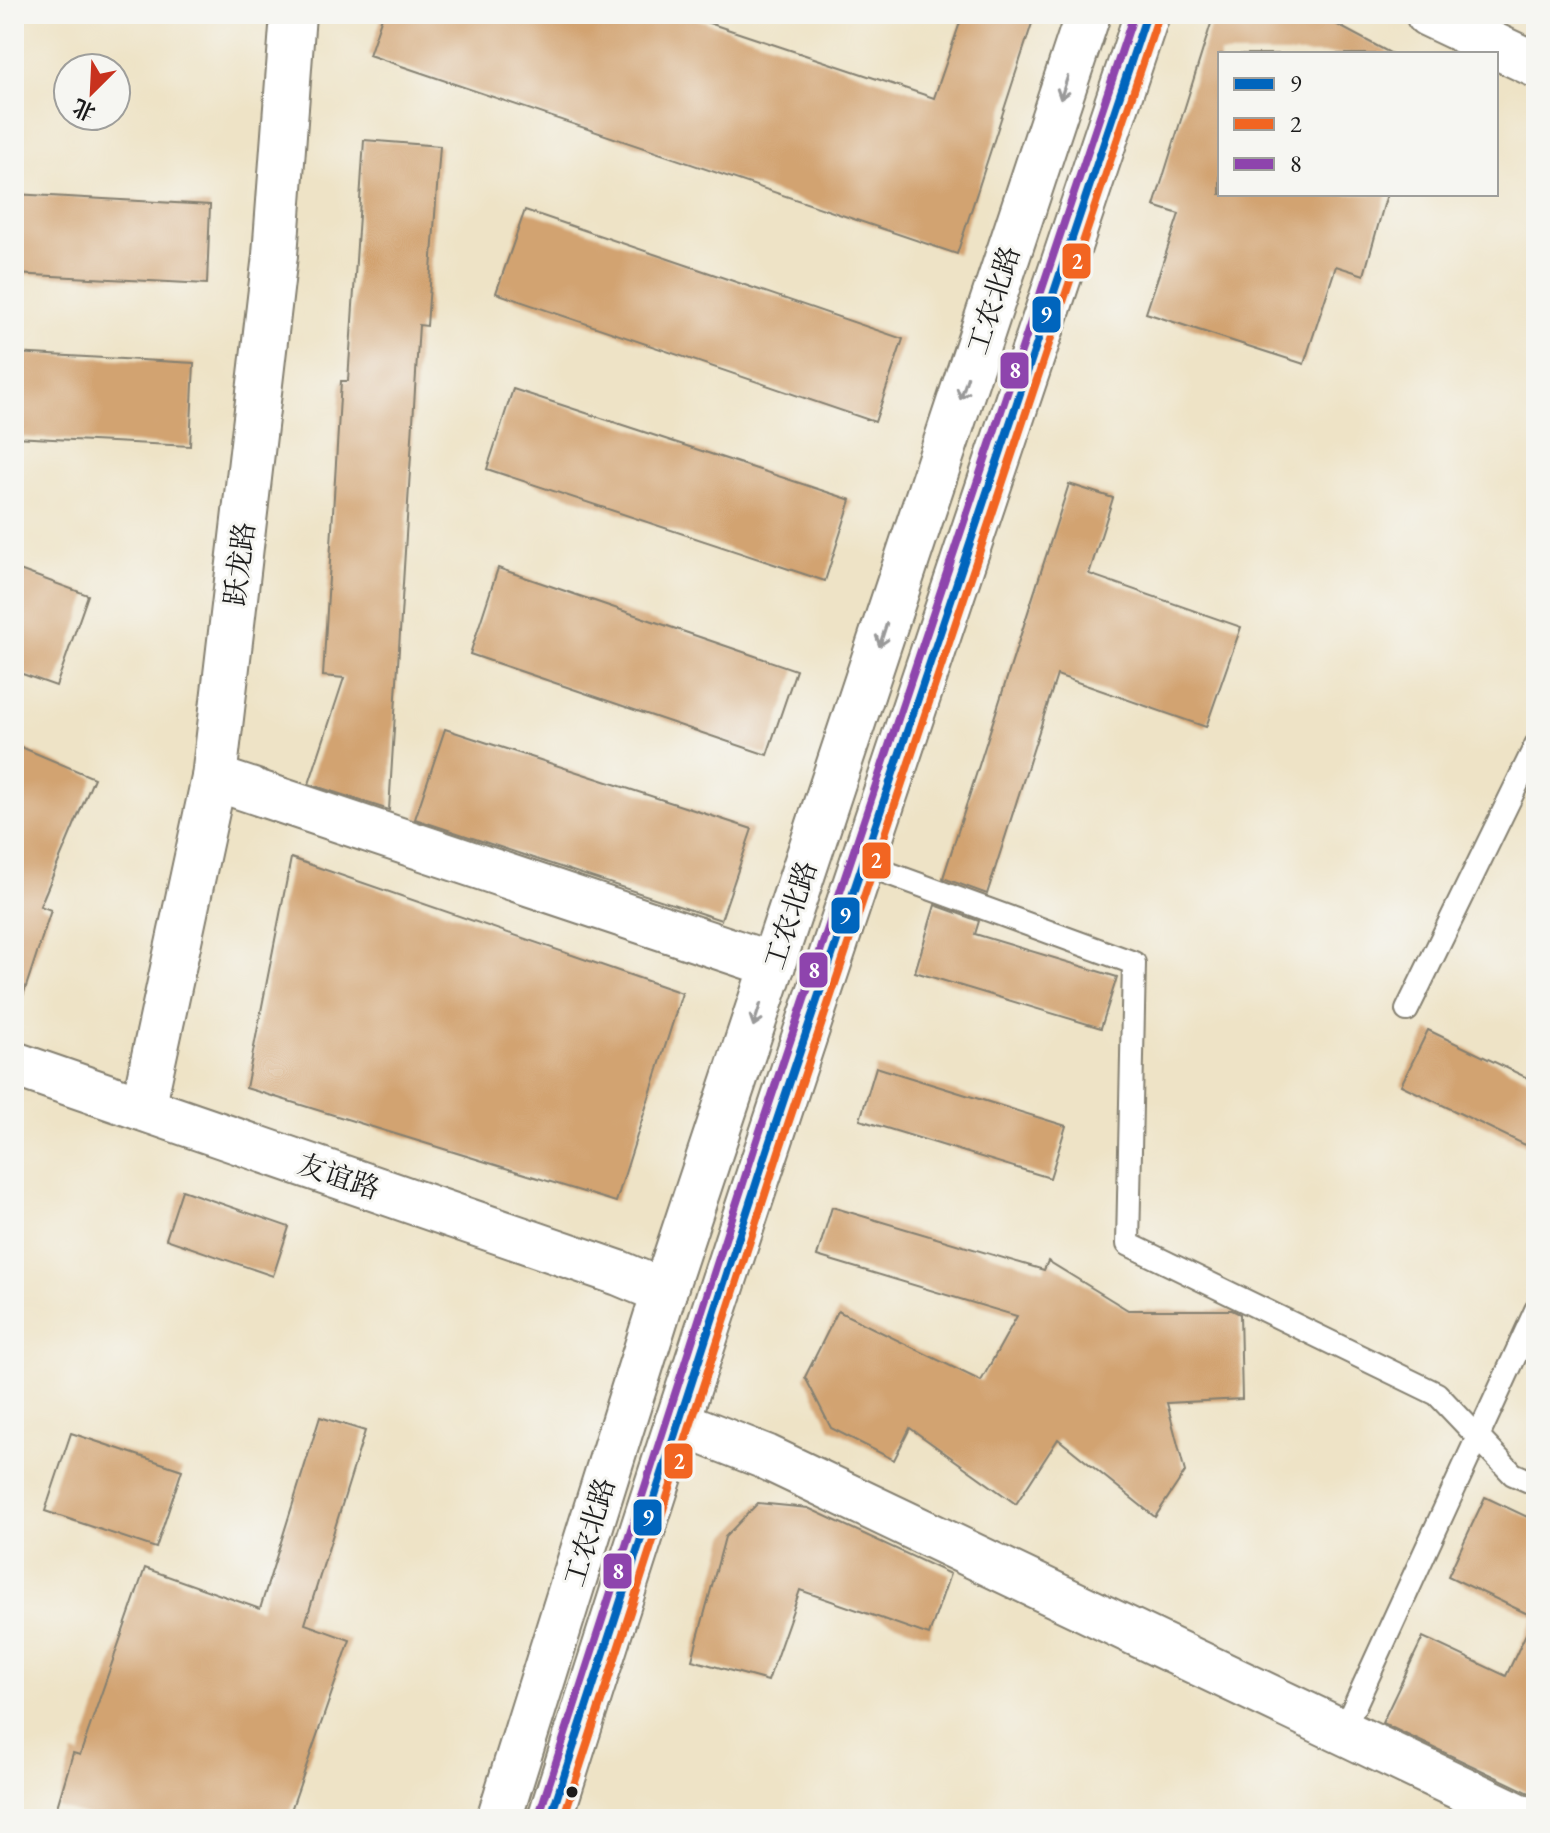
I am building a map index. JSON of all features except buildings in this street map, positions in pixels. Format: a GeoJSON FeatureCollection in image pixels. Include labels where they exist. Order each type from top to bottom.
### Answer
{"type":"FeatureCollection","features":[{"type":"Feature","properties":{"kind":"street","name":"跃龙路"},"geometry":{"type":"LineString","coordinates":[[143,1108],[214,778],[275,255],[293,14]]}},
{"type":"Feature","properties":{"kind":"street","name":"工农北路"},"geometry":{"type":"LineString","coordinates":[[499,1819],[664,1292],[1088,14]]}},
{"type":"Feature","properties":{"kind":"street","name":"工农北路"},"geometry":{"type":"LineString","coordinates":[[550,1819],[677,1422],[1147,14]]}},
{"type":"Feature","properties":{"kind":"street"},"geometry":{"type":"LineString","coordinates":[[1428,14],[1536,65]]}},
{"type":"Feature","properties":{"kind":"street"},"geometry":{"type":"LineString","coordinates":[[214,778],[773,965]]}},
{"type":"Feature","properties":{"kind":"street","name":"友谊路"},"geometry":{"type":"LineString","coordinates":[[14,1064],[619,1273],[664,1292]]}},
{"type":"Feature","properties":{"kind":"street"},"geometry":{"type":"LineString","coordinates":[[677,1422],[766,1457],[1526,1819]]}},
{"type":"Feature","properties":{"kind":"lane"},"geometry":{"type":"LineString","coordinates":[[1407,1010],[1536,745]]}},
{"type":"Feature","properties":{"kind":"lane"},"geometry":{"type":"LineString","coordinates":[[863,864],[1134,963],[1128,1244],[1437,1394],[1513,1474],[1536,1484]]}},
{"type":"Feature","properties":{"kind":"lane"},"geometry":{"type":"LineString","coordinates":[[1343,1731],[1536,1310]]}},
{"type":"Feature","properties":{"kind":"transit line","name":"8"},"geometry":{"type":"LineString","coordinates":[[539,1815],[758,1137],[1134,14]]}},
{"type":"Feature","properties":{"kind":"transit line","name":"9"},"geometry":{"type":"LineString","coordinates":[[550,1819],[770,1141],[1147,14]]}},
{"type":"Feature","properties":{"kind":"transit line","name":"2"},"geometry":{"type":"LineString","coordinates":[[563,1819],[781,1145],[1158,18]]}}]}
